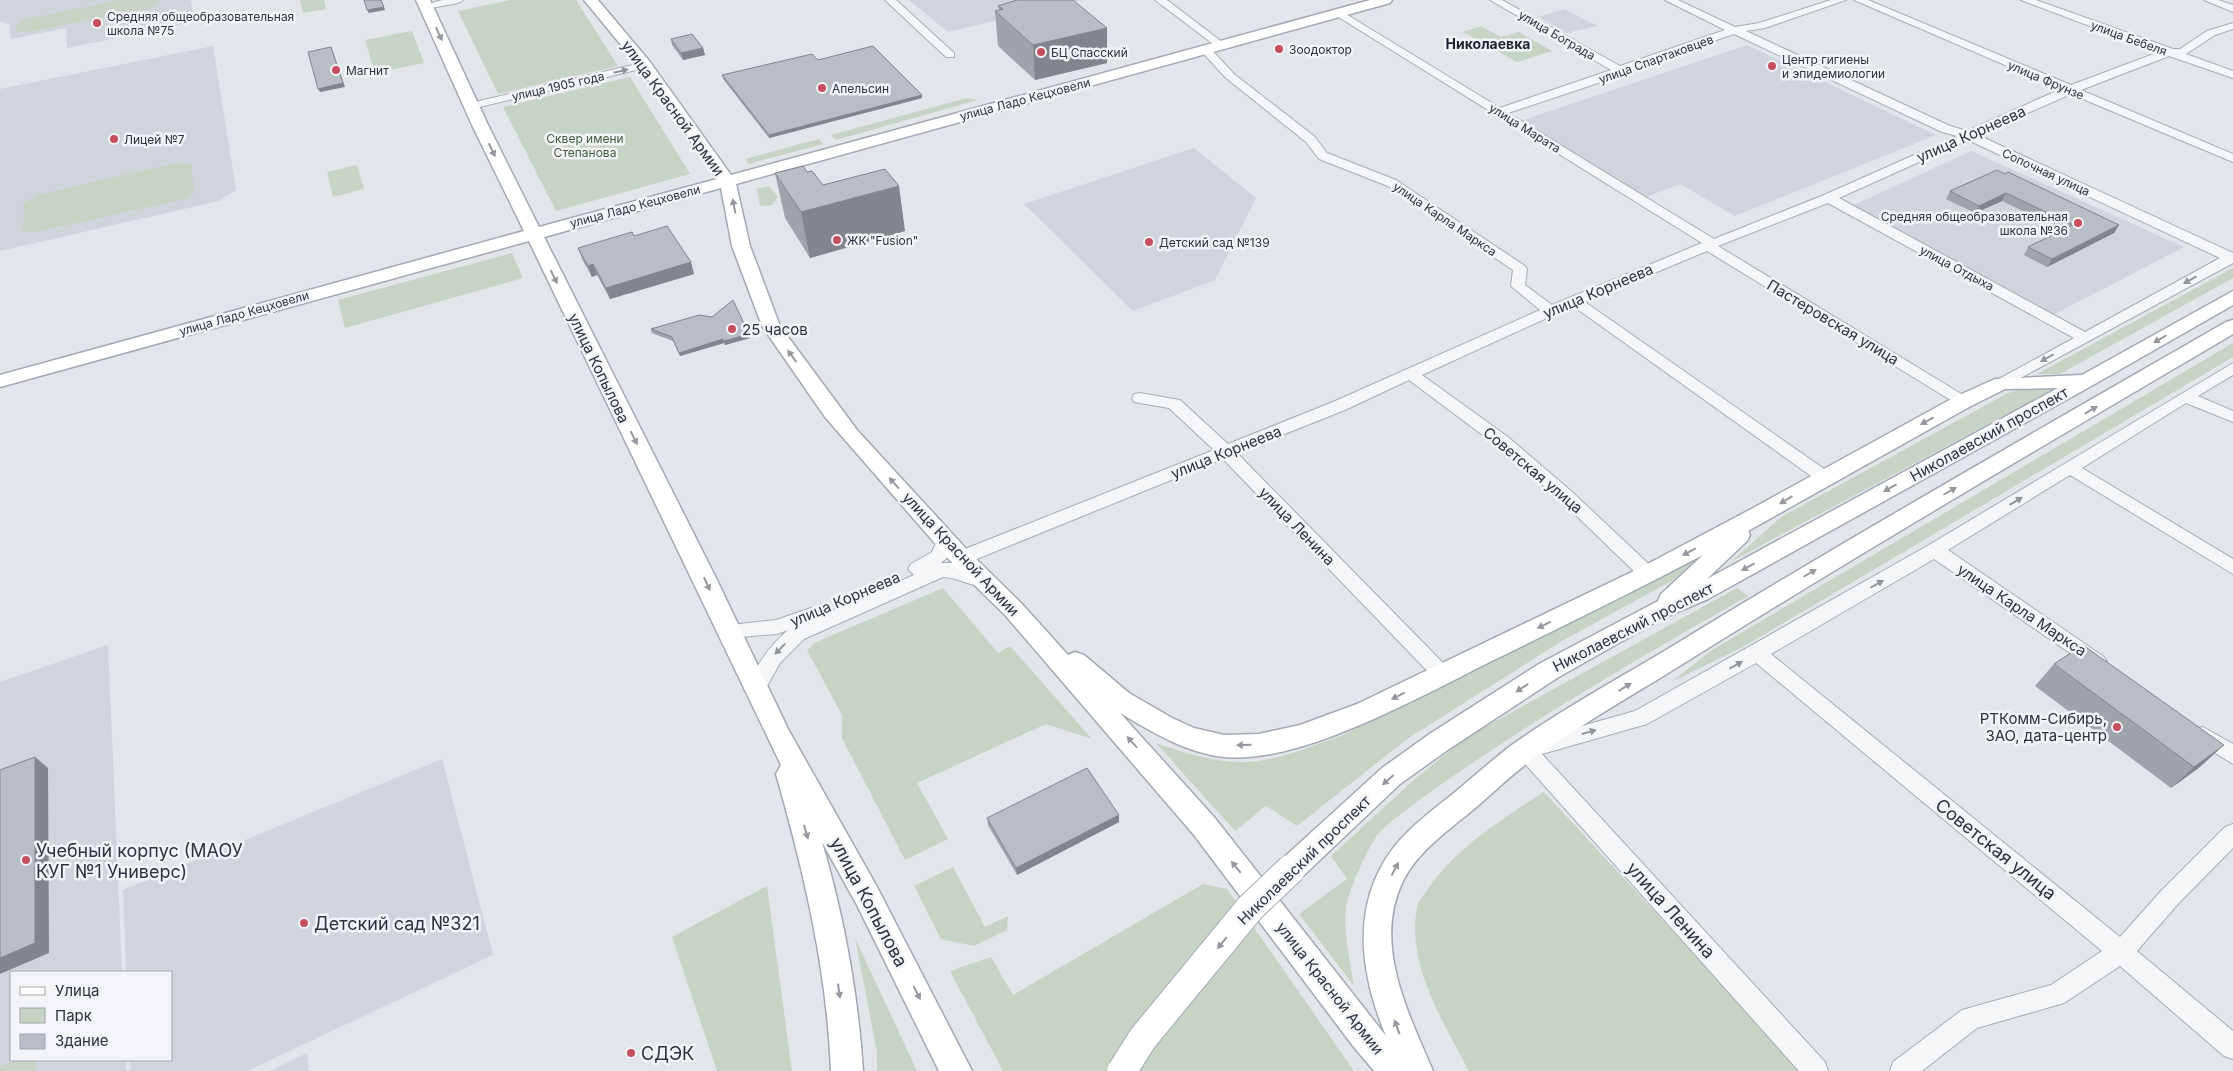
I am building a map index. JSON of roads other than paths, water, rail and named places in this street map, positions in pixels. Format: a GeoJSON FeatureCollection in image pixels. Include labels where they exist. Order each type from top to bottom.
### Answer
{"type":"FeatureCollection","features":[{"type":"Feature","properties":{"kind":"main road","name":"улица Красной Армии"},"geometry":{"type":"LineString","coordinates":[[591,0],[645,65],[727,181],[741,246],[771,326],[850,435],[961,558],[1013,609],[1204,826],[1364,1035],[1395,1071]]}},
{"type":"Feature","properties":{"kind":"main road","name":"улица Ладо Кецховели"},"geometry":{"type":"LineString","coordinates":[[0,381],[1385,0]]}},
{"type":"Feature","properties":{"kind":"main road","name":"улица Копылова"},"geometry":{"type":"LineString","coordinates":[[425,3],[471,106],[778,735],[867,896],[956,1071]]}},
{"type":"Feature","properties":{"kind":"main road","name":"Николаевский проспект"},"geometry":{"type":"LineString","coordinates":[[1122,1071],[1143,1038],[1250,908],[1391,776],[1440,741],[1548,672],[1656,612],[1708,588],[2086,381],[2233,297]]}},
{"type":"Feature","properties":{"kind":"main road","name":"Николаевский проспект"},"geometry":{"type":"LineString","coordinates":[[1417,1071],[1401,1039],[1386,995],[1380,958],[1380,912],[1388,882],[1400,859],[1426,831],[1525,750],[1768,598],[2233,326]]}},
{"type":"Feature","properties":{"kind":"main road"},"geometry":{"type":"LineString","coordinates":[[1013,609],[1120,700],[1163,726],[1190,738],[1224,746],[1259,745],[1302,735],[1366,711],[1648,574],[1763,513],[1824,477],[1962,402],[2002,383],[2086,381]]}},
{"type":"Feature","properties":{"kind":"main road"},"geometry":{"type":"LineString","coordinates":[[1656,612],[1763,513]]}},
{"type":"Feature","properties":{"kind":"main road","name":"улица Копылова"},"geometry":{"type":"LineString","coordinates":[[778,735],[808,837],[831,932],[846,1044],[846,1071]]}},
{"type":"Feature","properties":{"kind":"street"},"geometry":{"type":"LineString","coordinates":[[425,3],[458,0]]}},
{"type":"Feature","properties":{"kind":"street"},"geometry":{"type":"LineString","coordinates":[[890,0],[950,55]]}},
{"type":"Feature","properties":{"kind":"street"},"geometry":{"type":"LineString","coordinates":[[1160,0],[1221,45]]}},
{"type":"Feature","properties":{"kind":"street","name":"улица Бограда"},"geometry":{"type":"LineString","coordinates":[[1495,0],[1619,70]]}},
{"type":"Feature","properties":{"kind":"street","name":"Сопочная улица"},"geometry":{"type":"LineString","coordinates":[[1670,0],[1946,130],[1967,135],[2232,258]]}},
{"type":"Feature","properties":{"kind":"street","name":"улица Спартаковцев"},"geometry":{"type":"LineString","coordinates":[[1500,112],[1612,75],[1619,70],[1734,30],[1761,26],[1841,0]]}},
{"type":"Feature","properties":{"kind":"street","name":"улица Фрунзе"},"geometry":{"type":"LineString","coordinates":[[1859,0],[2233,158]]}},
{"type":"Feature","properties":{"kind":"street","name":"улица Бебеля"},"geometry":{"type":"LineString","coordinates":[[2026,0],[2167,53],[2233,75]]}},
{"type":"Feature","properties":{"kind":"street"},"geometry":{"type":"LineString","coordinates":[[2208,0],[2233,9]]}},
{"type":"Feature","properties":{"kind":"street","name":"улица Марата"},"geometry":{"type":"LineString","coordinates":[[1337,13],[1500,112],[1710,245]]}},
{"type":"Feature","properties":{"kind":"street","name":"улица Корнеева"},"geometry":{"type":"LineString","coordinates":[[961,558],[1226,452],[1411,374],[1550,311],[1829,198],[2069,90],[2167,53],[2183,52],[2211,33],[2233,26]]}},
{"type":"Feature","properties":{"kind":"street","name":"улица Карла Маркса"},"geometry":{"type":"LineString","coordinates":[[1205,49],[1230,76],[1310,139],[1323,156],[1392,183],[1520,269],[1518,286],[1550,311]]}},
{"type":"Feature","properties":{"kind":"street","name":"улица 1905 года"},"geometry":{"type":"LineString","coordinates":[[471,106],[645,65]]}},
{"type":"Feature","properties":{"kind":"street","name":"улица Отдыха"},"geometry":{"type":"LineString","coordinates":[[1829,198],[2085,338]]}},
{"type":"Feature","properties":{"kind":"street","name":"Пастеровская улица"},"geometry":{"type":"LineString","coordinates":[[1710,245],[1962,402]]}},
{"type":"Feature","properties":{"kind":"street"},"geometry":{"type":"LineString","coordinates":[[2002,383],[2232,258]]}},
{"type":"Feature","properties":{"kind":"street"},"geometry":{"type":"LineString","coordinates":[[1575,301],[1824,477]]}},
{"type":"Feature","properties":{"kind":"street"},"geometry":{"type":"LineString","coordinates":[[1525,750],[1640,718],[1935,550],[2233,368]]}},
{"type":"Feature","properties":{"kind":"street","name":"Советская улица"},"geometry":{"type":"LineString","coordinates":[[1411,374],[1502,441],[1565,495],[1648,574]]}},
{"type":"Feature","properties":{"kind":"street"},"geometry":{"type":"LineString","coordinates":[[2185,397],[2233,417]]}},
{"type":"Feature","properties":{"kind":"street","name":"улица Ленина"},"geometry":{"type":"LineString","coordinates":[[1140,398],[1174,404],[1226,452],[1442,674]]}},
{"type":"Feature","properties":{"kind":"street"},"geometry":{"type":"LineString","coordinates":[[2070,468],[2233,567]]}},
{"type":"Feature","properties":{"kind":"street","name":"улица Корнеева"},"geometry":{"type":"LineString","coordinates":[[728,631],[762,629],[791,623],[934,562],[940,556],[945,540]]}},
{"type":"Feature","properties":{"kind":"street","name":"улица Карла Маркса"},"geometry":{"type":"LineString","coordinates":[[1935,550],[2110,670]]}},
{"type":"Feature","properties":{"kind":"street"},"geometry":{"type":"LineString","coordinates":[[756,687],[770,659],[779,648],[797,634],[941,570],[955,570],[983,580]]}},
{"type":"Feature","properties":{"kind":"street","name":"Советская улица"},"geometry":{"type":"LineString","coordinates":[[1757,653],[2121,952],[2233,1047]]}},
{"type":"Feature","properties":{"kind":"street"},"geometry":{"type":"LineString","coordinates":[[2192,727],[2233,755]]}},
{"type":"Feature","properties":{"kind":"street","name":"улица Ленина"},"geometry":{"type":"LineString","coordinates":[[1525,750],[1816,1071]]}},
{"type":"Feature","properties":{"kind":"street"},"geometry":{"type":"LineString","coordinates":[[1902,1071],[1971,1018],[2056,995],[2121,952],[2169,898],[2233,834]]}},
{"type":"Feature","properties":{"kind":"place","name":"Средняя общеобразовательная школа №75"},"geometry":{"type":"Point","coordinates":[97,23]}},
{"type":"Feature","properties":{"kind":"place","name":"Зоодоктор"},"geometry":{"type":"Point","coordinates":[1279,49]}},
{"type":"Feature","properties":{"kind":"place","name":"БЦ Спасский"},"geometry":{"type":"Point","coordinates":[1041,52]}},
{"type":"Feature","properties":{"kind":"place","name":"Центр гигиены и эпидемиологии"},"geometry":{"type":"Point","coordinates":[1772,66]}},
{"type":"Feature","properties":{"kind":"place","name":"Магнит"},"geometry":{"type":"Point","coordinates":[336,70]}},
{"type":"Feature","properties":{"kind":"place","name":"Апельсин"},"geometry":{"type":"Point","coordinates":[822,88]}},
{"type":"Feature","properties":{"kind":"place","name":"Лицей №7"},"geometry":{"type":"Point","coordinates":[114,139]}},
{"type":"Feature","properties":{"kind":"place","name":"Средняя общеобразовательная школа №36"},"geometry":{"type":"Point","coordinates":[2078,223]}},
{"type":"Feature","properties":{"kind":"place","name":"ЖК \"Fusion\""},"geometry":{"type":"Point","coordinates":[837,240]}},
{"type":"Feature","properties":{"kind":"place","name":"Детский сад №139"},"geometry":{"type":"Point","coordinates":[1149,242]}},
{"type":"Feature","properties":{"kind":"place","name":"25 часов"},"geometry":{"type":"Point","coordinates":[732,329]}},
{"type":"Feature","properties":{"kind":"place","name":"РТКомм-Сибирь, ЗАО, дата-центр"},"geometry":{"type":"Point","coordinates":[2117,727]}},
{"type":"Feature","properties":{"kind":"place","name":"Учебный корпус (МАОУ КУГ №1 Универс)"},"geometry":{"type":"Point","coordinates":[26,860]}},
{"type":"Feature","properties":{"kind":"place","name":"Детский сад №321"},"geometry":{"type":"Point","coordinates":[304,923]}},
{"type":"Feature","properties":{"kind":"place","name":"СДЭК"},"geometry":{"type":"Point","coordinates":[631,1053]}},
{"type":"Feature","properties":{"kind":"district","name":"Николаевка"},"geometry":{"type":"Point","coordinates":[1488,43]}},
{"type":"Feature","properties":{"kind":"park label","name":"Сквер имени Степанова"},"geometry":{"type":"Point","coordinates":[585,145]}}]}
